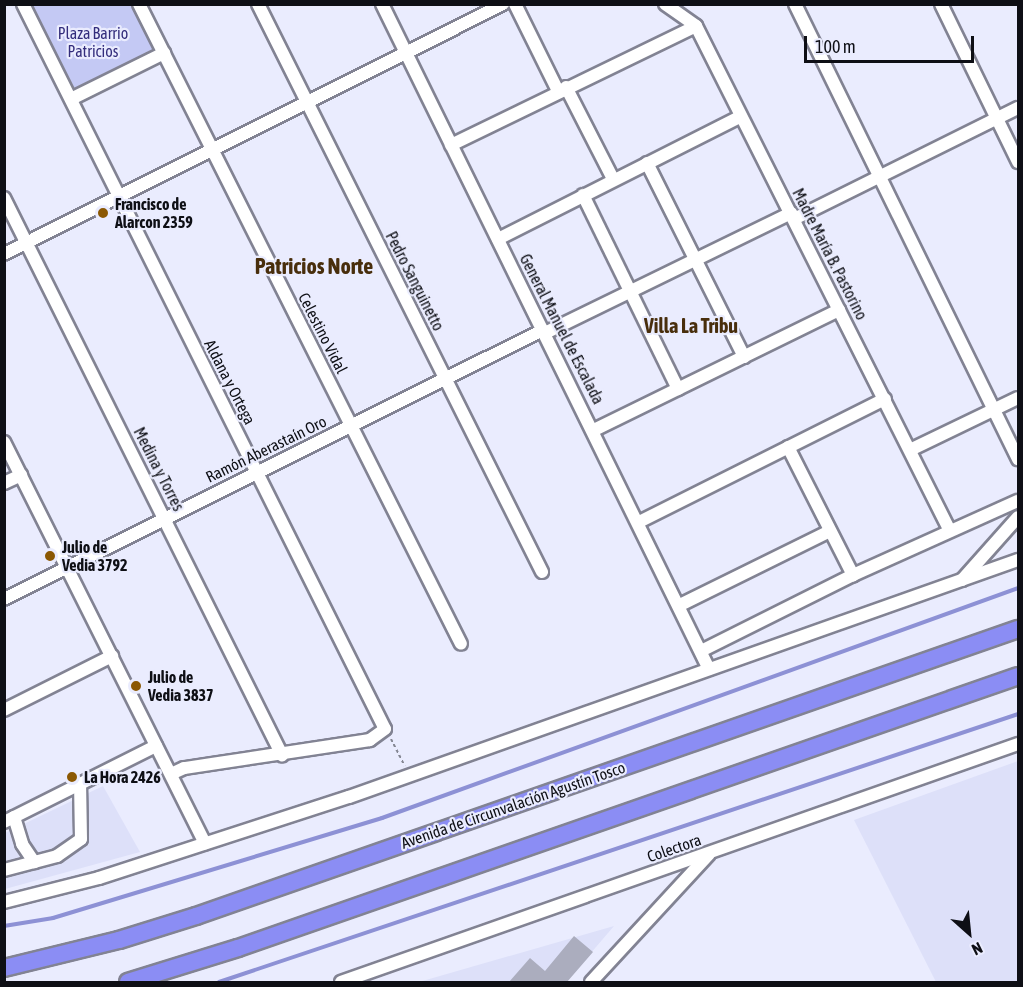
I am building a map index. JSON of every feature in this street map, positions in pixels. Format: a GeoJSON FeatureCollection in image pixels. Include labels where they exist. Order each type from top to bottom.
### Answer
{"type":"FeatureCollection","features":[{"type":"Feature","properties":{"kind":"highway"},"geometry":{"type":"LineString","coordinates":[[913,665],[1018,616]]}},
{"type":"Feature","properties":{"kind":"highway","name":"Avenida de Circunvalación Agustín Tosco"},"geometry":{"type":"LineString","coordinates":[[4,968],[196,916],[1018,629]]}},
{"type":"Feature","properties":{"kind":"highway"},"geometry":{"type":"LineString","coordinates":[[128,982],[238,948],[1018,676]]}},
{"type":"Feature","properties":{"kind":"street","name":"Aldana y Ortega"},"geometry":{"type":"LineString","coordinates":[[23,4],[385,729]]}},
{"type":"Feature","properties":{"kind":"street","name":"Celestino Vidal"},"geometry":{"type":"LineString","coordinates":[[140,4],[461,644]]}},
{"type":"Feature","properties":{"kind":"street","name":"Pedro Sanguinetto"},"geometry":{"type":"LineString","coordinates":[[258,4],[542,572]]}},
{"type":"Feature","properties":{"kind":"street","name":"General Manuel de Escalada"},"geometry":{"type":"LineString","coordinates":[[382,4],[703,650],[709,669]]}},
{"type":"Feature","properties":{"kind":"street"},"geometry":{"type":"LineString","coordinates":[[4,254],[503,4]]}},
{"type":"Feature","properties":{"kind":"street"},"geometry":{"type":"LineString","coordinates":[[515,4],[613,179]]}},
{"type":"Feature","properties":{"kind":"street","name":"Madre María B. Pastorino"},"geometry":{"type":"LineString","coordinates":[[665,4],[696,26],[950,531]]}},
{"type":"Feature","properties":{"kind":"street"},"geometry":{"type":"LineString","coordinates":[[795,4],[1018,459]]}},
{"type":"Feature","properties":{"kind":"street"},"geometry":{"type":"LineString","coordinates":[[940,4],[1018,162]]}},
{"type":"Feature","properties":{"kind":"street"},"geometry":{"type":"LineString","coordinates":[[451,145],[562,89],[696,26]]}},
{"type":"Feature","properties":{"kind":"street"},"geometry":{"type":"LineString","coordinates":[[71,99],[164,53]]}},
{"type":"Feature","properties":{"kind":"street","name":"Ramón Aberastaín Oro"},"geometry":{"type":"LineString","coordinates":[[4,599],[446,379],[695,260],[881,176],[1018,108]]}},
{"type":"Feature","properties":{"kind":"street"},"geometry":{"type":"LineString","coordinates":[[498,239],[741,116]]}},
{"type":"Feature","properties":{"kind":"street"},"geometry":{"type":"LineString","coordinates":[[647,163],[744,357]]}},
{"type":"Feature","properties":{"kind":"street"},"geometry":{"type":"LineString","coordinates":[[583,195],[678,389]]}},
{"type":"Feature","properties":{"kind":"street","name":"Medina y Torres"},"geometry":{"type":"LineString","coordinates":[[4,198],[282,755]]}},
{"type":"Feature","properties":{"kind":"street"},"geometry":{"type":"LineString","coordinates":[[594,430],[839,310]]}},
{"type":"Feature","properties":{"kind":"street"},"geometry":{"type":"LineString","coordinates":[[910,450],[1018,398]]}},
{"type":"Feature","properties":{"kind":"street"},"geometry":{"type":"LineString","coordinates":[[639,522],[885,399]]}},
{"type":"Feature","properties":{"kind":"street"},"geometry":{"type":"LineString","coordinates":[[4,442],[205,844]]}},
{"type":"Feature","properties":{"kind":"street"},"geometry":{"type":"LineString","coordinates":[[788,447],[853,574]]}},
{"type":"Feature","properties":{"kind":"street"},"geometry":{"type":"LineString","coordinates":[[4,483],[21,475]]}},
{"type":"Feature","properties":{"kind":"street"},"geometry":{"type":"LineString","coordinates":[[703,650],[853,574],[1018,501]]}},
{"type":"Feature","properties":{"kind":"street"},"geometry":{"type":"LineString","coordinates":[[961,580],[1018,517]]}},
{"type":"Feature","properties":{"kind":"street"},"geometry":{"type":"LineString","coordinates":[[680,605],[830,531]]}},
{"type":"Feature","properties":{"kind":"street"},"geometry":{"type":"LineString","coordinates":[[4,902],[99,878],[205,844],[1018,560]]}},
{"type":"Feature","properties":{"kind":"street"},"geometry":{"type":"LineString","coordinates":[[4,710],[111,656]]}},
{"type":"Feature","properties":{"kind":"street"},"geometry":{"type":"LineString","coordinates":[[171,774],[184,768],[370,740],[385,729]]}},
{"type":"Feature","properties":{"kind":"street","name":"Colectora"},"geometry":{"type":"LineString","coordinates":[[341,982],[1018,744]]}},
{"type":"Feature","properties":{"kind":"street"},"geometry":{"type":"LineString","coordinates":[[34,862],[9,819],[156,746]]}},
{"type":"Feature","properties":{"kind":"street"},"geometry":{"type":"LineString","coordinates":[[4,870],[57,856],[81,839],[80,784]]}},
{"type":"Feature","properties":{"kind":"street"},"geometry":{"type":"LineString","coordinates":[[591,982],[710,853]]}},
{"type":"Feature","properties":{"kind":"path"},"geometry":{"type":"LineString","coordinates":[[385,729],[409,774]]}},
{"type":"Feature","properties":{"kind":"shaded area"},"geometry":{"type":"Polygon","coordinates":[[[1018,761],[1018,982],[936,982],[854,820],[1018,761]]]}},
{"type":"Feature","properties":{"kind":"shaded area"},"geometry":{"type":"Polygon","coordinates":[[[103,786],[140,852],[5,889],[5,833],[103,786]]]}},
{"type":"Feature","properties":{"kind":"shaded area"},"geometry":{"type":"Polygon","coordinates":[[[614,926],[566,982],[419,982],[614,926]]]}},
{"type":"Feature","properties":{"kind":"green space","name":"Plaza Barrio Patricios"},"geometry":{"type":"Polygon","coordinates":[[[31,5],[133,5],[157,52],[77,93],[31,5]]]}},
{"type":"Feature","properties":{"kind":"building"},"geometry":{"type":"Polygon","coordinates":[[[574,936],[593,952],[567,982],[509,982],[530,958],[545,971],[574,936]]]}},
{"type":"Feature","properties":{"kind":"waterway"},"geometry":{"type":"LineString","coordinates":[[4,926],[53,918],[382,818],[1018,588]]}},
{"type":"Feature","properties":{"kind":"waterway"},"geometry":{"type":"LineString","coordinates":[[219,982],[1018,714]]}},
{"type":"Feature","properties":{"kind":"place","name":"Francisco de Alarcon 2359"},"geometry":{"type":"Point","coordinates":[103,213]}},
{"type":"Feature","properties":{"kind":"place","name":"Julio de Vedia 3792"},"geometry":{"type":"Point","coordinates":[50,556]}},
{"type":"Feature","properties":{"kind":"place","name":"Julio de Vedia 3837"},"geometry":{"type":"Point","coordinates":[136,686]}},
{"type":"Feature","properties":{"kind":"place","name":"La Hora 2426"},"geometry":{"type":"Point","coordinates":[72,777]}},
{"type":"Feature","properties":{"kind":"district","name":"Patricios Norte"},"geometry":{"type":"Point","coordinates":[314,267]}},
{"type":"Feature","properties":{"kind":"district","name":"Villa La Tribu"},"geometry":{"type":"Point","coordinates":[691,325]}}]}
